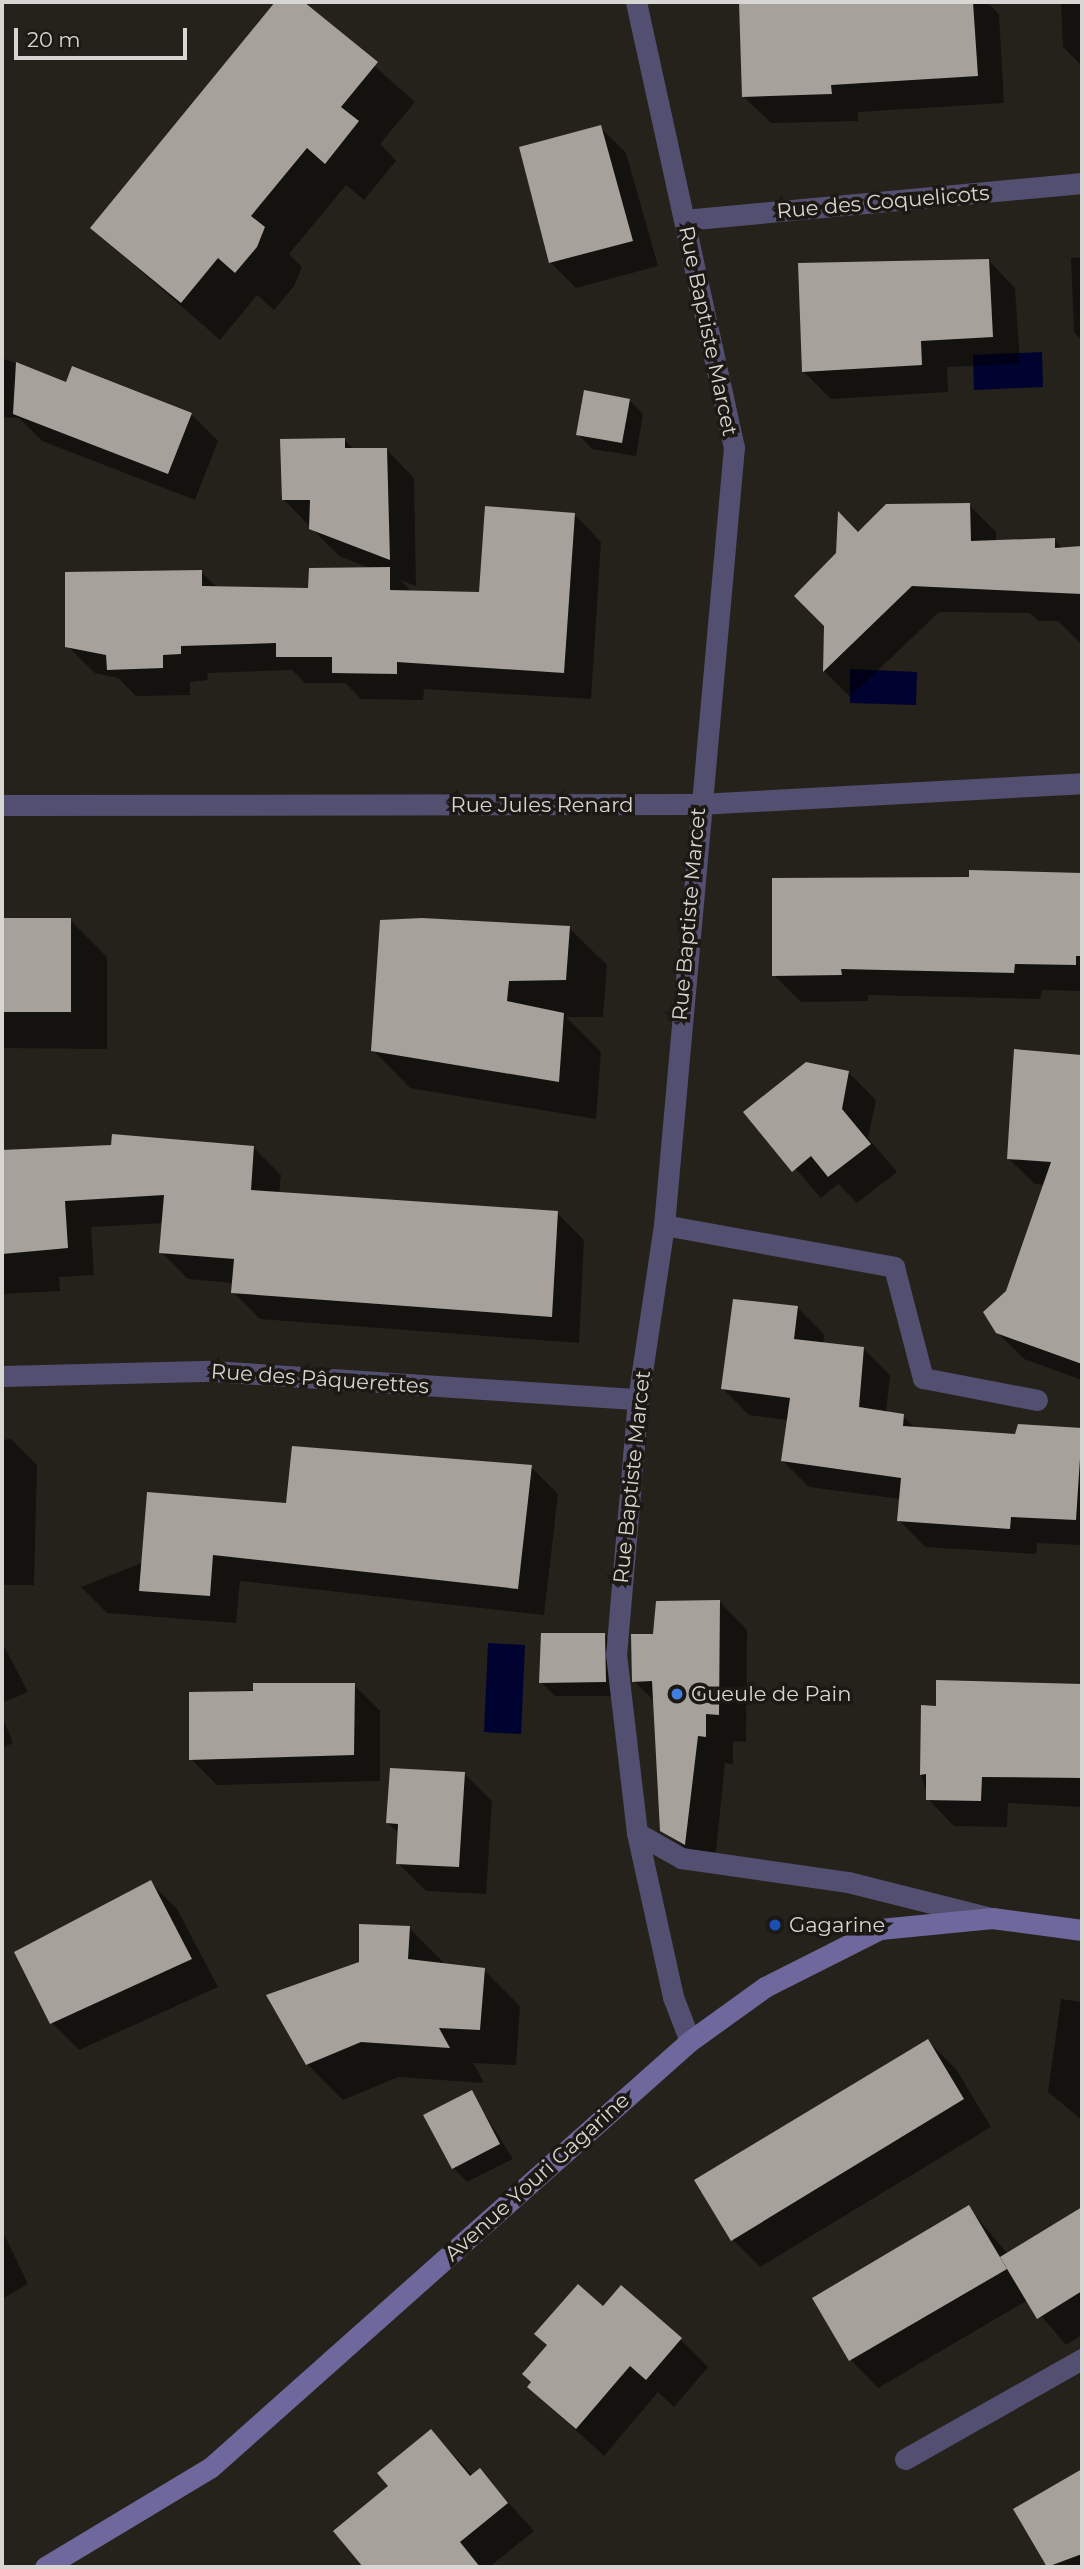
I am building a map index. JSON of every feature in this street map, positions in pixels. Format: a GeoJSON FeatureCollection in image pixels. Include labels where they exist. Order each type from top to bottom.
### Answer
{"type":"FeatureCollection","features":[{"type":"Feature","properties":{"kind":"street","name":"Rue Baptiste Marcet"},"geometry":{"type":"LineString","coordinates":[[636,2],[734,447],[699,804],[664,1225],[638,1399],[615,1654],[636,1833],[673,1997],[690,2041]]}},
{"type":"Feature","properties":{"kind":"street","name":"Rue des Coquelicots"},"geometry":{"type":"LineString","coordinates":[[684,220],[1082,183]]}},
{"type":"Feature","properties":{"kind":"street","name":"Rue Jules Renard"},"geometry":{"type":"LineString","coordinates":[[2,805],[699,804],[1082,783]]}},
{"type":"Feature","properties":{"kind":"street"},"geometry":{"type":"LineString","coordinates":[[664,1225],[894,1267],[923,1378],[1037,1400]]}},
{"type":"Feature","properties":{"kind":"street","name":"Rue des Pâquerettes"},"geometry":{"type":"LineString","coordinates":[[2,1376],[212,1371],[638,1399]]}},
{"type":"Feature","properties":{"kind":"street"},"geometry":{"type":"LineString","coordinates":[[636,1833],[681,1858],[848,1882],[992,1918]]}},
{"type":"Feature","properties":{"kind":"street","name":"Avenue Youri Gagarine"},"geometry":{"type":"LineString","coordinates":[[46,2567],[211,2468],[690,2041],[765,1987],[880,1929],[992,1918],[1082,1930]]}},
{"type":"Feature","properties":{"kind":"street"},"geometry":{"type":"LineString","coordinates":[[905,2459],[1082,2359]]}},
{"type":"Feature","properties":{"kind":"water"},"geometry":{"type":"Polygon","coordinates":[[[1042,352],[1043,387],[974,390],[973,355],[1042,352]]]}},
{"type":"Feature","properties":{"kind":"water"},"geometry":{"type":"Polygon","coordinates":[[[850,669],[917,672],[916,705],[850,703],[850,669]]]}},
{"type":"Feature","properties":{"kind":"water"},"geometry":{"type":"Polygon","coordinates":[[[488,1643],[525,1645],[521,1734],[484,1732],[488,1643]]]}},
{"type":"Feature","properties":{"kind":"building"},"geometry":{"type":"Polygon","coordinates":[[[275,2],[304,2],[378,62],[341,107],[359,121],[325,164],[307,148],[251,216],[265,227],[257,247],[235,273],[218,258],[181,303],[90,228],[275,2]]]}},
{"type":"Feature","properties":{"kind":"building"},"geometry":{"type":"Polygon","coordinates":[[[739,2],[973,2],[978,76],[831,85],[832,94],[742,97],[739,2]]]}},
{"type":"Feature","properties":{"kind":"building"},"geometry":{"type":"Polygon","coordinates":[[[601,125],[633,241],[549,263],[519,147],[601,125]]]}},
{"type":"Feature","properties":{"kind":"building"},"geometry":{"type":"Polygon","coordinates":[[[989,259],[993,337],[921,341],[922,365],[802,372],[798,263],[989,259]]]}},
{"type":"Feature","properties":{"kind":"building"},"geometry":{"type":"Polygon","coordinates":[[[16,362],[66,382],[72,366],[192,413],[168,474],[13,414],[16,362]]]}},
{"type":"Feature","properties":{"kind":"building"},"geometry":{"type":"Polygon","coordinates":[[[584,390],[630,399],[622,443],[576,435],[584,390]]]}},
{"type":"Feature","properties":{"kind":"building"},"geometry":{"type":"Polygon","coordinates":[[[345,438],[345,448],[387,448],[390,560],[309,529],[310,500],[282,500],[280,439],[345,438]]]}},
{"type":"Feature","properties":{"kind":"building"},"geometry":{"type":"Polygon","coordinates":[[[970,503],[971,541],[1055,538],[1055,548],[1082,546],[1082,594],[912,586],[823,672],[824,626],[794,596],[836,553],[838,511],[858,532],[886,504],[970,503]]]}},
{"type":"Feature","properties":{"kind":"building"},"geometry":{"type":"Polygon","coordinates":[[[485,506],[575,513],[564,673],[397,662],[397,674],[332,673],[332,657],[276,657],[276,643],[181,646],[181,654],[163,655],[163,668],[107,670],[106,655],[65,647],[65,572],[202,570],[202,586],[308,588],[309,568],[390,567],[390,590],[479,592],[485,506]]]}},
{"type":"Feature","properties":{"kind":"building"},"geometry":{"type":"Polygon","coordinates":[[[969,870],[1082,873],[1082,956],[1076,956],[1076,965],[1015,964],[1014,973],[841,969],[842,975],[772,976],[772,878],[969,877],[969,870]]]}},
{"type":"Feature","properties":{"kind":"building"},"geometry":{"type":"Polygon","coordinates":[[[2,918],[71,918],[71,1012],[2,1012],[2,918]]]}},
{"type":"Feature","properties":{"kind":"building"},"geometry":{"type":"Polygon","coordinates":[[[422,918],[570,926],[566,980],[509,981],[507,1001],[564,1013],[559,1082],[371,1051],[380,920],[422,918]]]}},
{"type":"Feature","properties":{"kind":"building"},"geometry":{"type":"Polygon","coordinates":[[[1014,1049],[1082,1055],[1082,1364],[996,1333],[983,1312],[1006,1291],[1051,1162],[1007,1159],[1014,1049]]]}},
{"type":"Feature","properties":{"kind":"building"},"geometry":{"type":"Polygon","coordinates":[[[806,1062],[849,1071],[842,1109],[871,1144],[828,1177],[811,1156],[792,1172],[743,1112],[806,1062]]]}},
{"type":"Feature","properties":{"kind":"building"},"geometry":{"type":"Polygon","coordinates":[[[112,1134],[254,1146],[251,1190],[558,1211],[552,1317],[231,1293],[234,1259],[159,1253],[164,1195],[65,1201],[68,1248],[2,1254],[2,1150],[111,1145],[112,1134]]]}},
{"type":"Feature","properties":{"kind":"building"},"geometry":{"type":"Polygon","coordinates":[[[733,1299],[798,1306],[794,1339],[864,1347],[859,1407],[904,1414],[903,1426],[1015,1434],[1018,1424],[1082,1428],[1076,1520],[1011,1517],[1010,1529],[897,1521],[901,1478],[781,1461],[790,1398],[721,1389],[733,1299]]]}},
{"type":"Feature","properties":{"kind":"building"},"geometry":{"type":"Polygon","coordinates":[[[292,1446],[532,1465],[518,1589],[213,1555],[210,1596],[139,1591],[147,1492],[286,1503],[292,1446]]]}},
{"type":"Feature","properties":{"kind":"building"},"geometry":{"type":"Polygon","coordinates":[[[720,1600],[719,1715],[706,1714],[706,1737],[698,1736],[685,1845],[660,1831],[652,1681],[632,1682],[631,1634],[653,1634],[656,1601],[720,1600]]]}},
{"type":"Feature","properties":{"kind":"building"},"geometry":{"type":"Polygon","coordinates":[[[541,1633],[605,1633],[606,1682],[539,1683],[541,1633]]]}},
{"type":"Feature","properties":{"kind":"building"},"geometry":{"type":"Polygon","coordinates":[[[936,1680],[1082,1684],[1082,1778],[982,1777],[981,1801],[926,1800],[926,1774],[920,1775],[921,1705],[936,1706],[936,1680]]]}},
{"type":"Feature","properties":{"kind":"building"},"geometry":{"type":"Polygon","coordinates":[[[253,1683],[355,1683],[354,1755],[189,1760],[189,1692],[253,1691],[253,1683]]]}},
{"type":"Feature","properties":{"kind":"building"},"geometry":{"type":"Polygon","coordinates":[[[390,1768],[465,1772],[459,1867],[396,1864],[398,1824],[386,1823],[390,1768]]]}},
{"type":"Feature","properties":{"kind":"building"},"geometry":{"type":"Polygon","coordinates":[[[151,1880],[192,1959],[50,2024],[14,1952],[151,1880]]]}},
{"type":"Feature","properties":{"kind":"building"},"geometry":{"type":"Polygon","coordinates":[[[359,1924],[410,1926],[408,1959],[485,1968],[480,2030],[439,2028],[450,2048],[361,2042],[306,2065],[266,1995],[359,1962],[359,1924]]]}},
{"type":"Feature","properties":{"kind":"building"},"geometry":{"type":"Polygon","coordinates":[[[928,2039],[964,2099],[731,2241],[694,2180],[928,2039]]]}},
{"type":"Feature","properties":{"kind":"building"},"geometry":{"type":"Polygon","coordinates":[[[472,2090],[500,2144],[452,2169],[423,2115],[472,2090]]]}},
{"type":"Feature","properties":{"kind":"building"},"geometry":{"type":"Polygon","coordinates":[[[969,2205],[1007,2269],[849,2361],[812,2298],[969,2205]]]}},
{"type":"Feature","properties":{"kind":"building"},"geometry":{"type":"Polygon","coordinates":[[[1082,2207],[1082,2291],[1037,2319],[1000,2257],[1082,2207]]]}},
{"type":"Feature","properties":{"kind":"building"},"geometry":{"type":"Polygon","coordinates":[[[578,2284],[603,2306],[621,2285],[682,2338],[646,2380],[630,2366],[576,2429],[527,2387],[531,2382],[522,2374],[547,2345],[534,2334],[578,2284]]]}},
{"type":"Feature","properties":{"kind":"building"},"geometry":{"type":"Polygon","coordinates":[[[431,2429],[470,2476],[480,2468],[508,2503],[460,2542],[480,2567],[363,2567],[333,2531],[388,2486],[377,2473],[431,2429]]]}},
{"type":"Feature","properties":{"kind":"building"},"geometry":{"type":"Polygon","coordinates":[[[1082,2469],[1082,2554],[1047,2567],[1013,2509],[1082,2469]]]}},
{"type":"Feature","properties":{"kind":"place","name":"Gueule de Pain"},"geometry":{"type":"Point","coordinates":[677,1694]}},
{"type":"Feature","properties":{"kind":"place","name":"Gagarine"},"geometry":{"type":"Point","coordinates":[775,1925]}}]}
